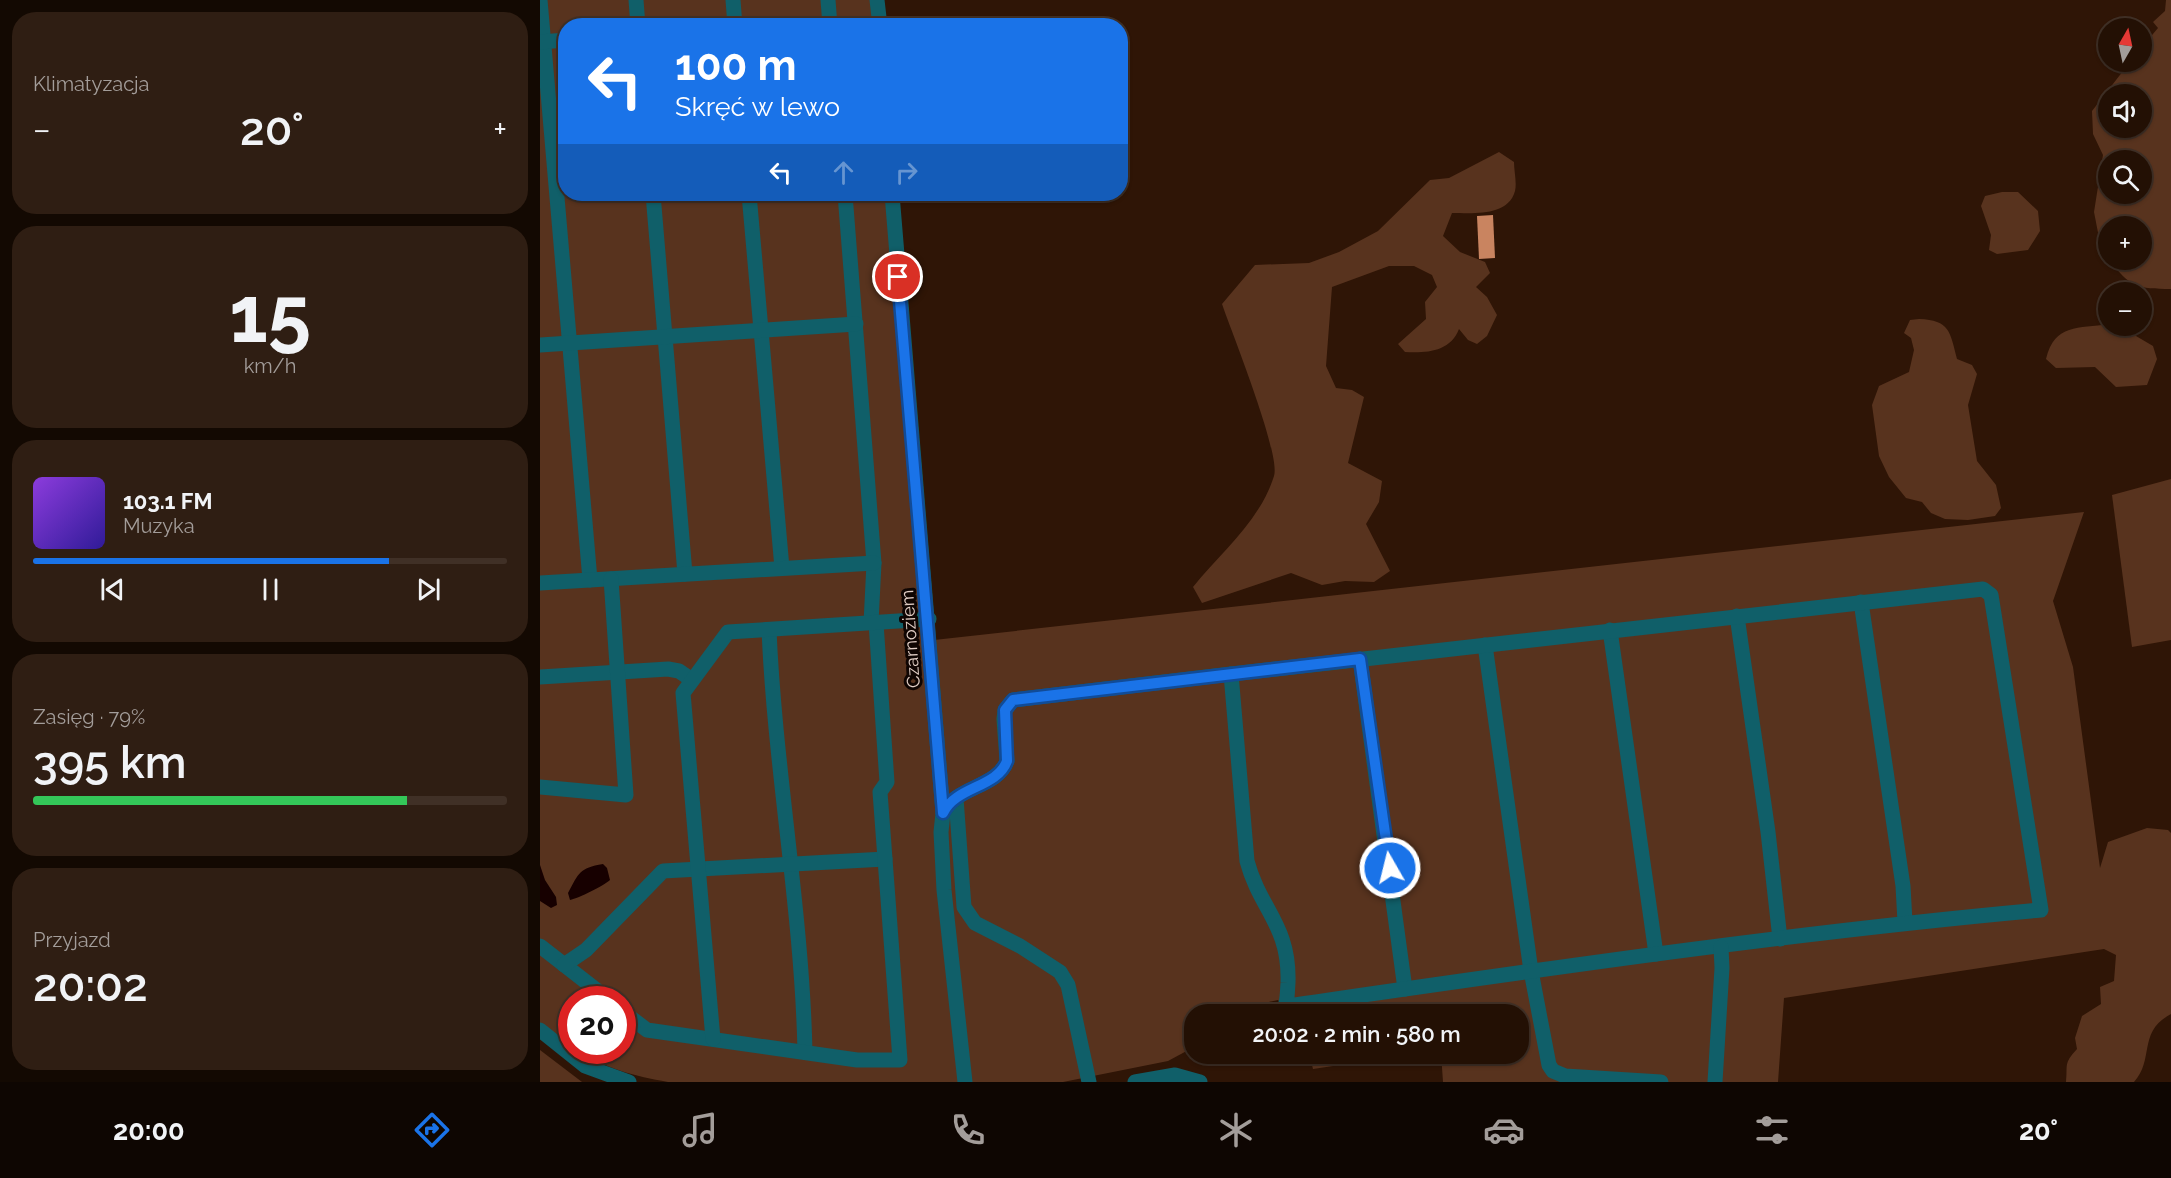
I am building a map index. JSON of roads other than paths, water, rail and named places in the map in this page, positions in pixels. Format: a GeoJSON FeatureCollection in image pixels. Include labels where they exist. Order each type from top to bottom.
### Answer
{"type":"FeatureCollection","features":[{"type":"Feature","properties":{"kind":"street"},"geometry":{"type":"LineString","coordinates":[[540,0],[590,580]]}},
{"type":"Feature","properties":{"kind":"street"},"geometry":{"type":"LineString","coordinates":[[636,0],[637,18]]}},
{"type":"Feature","properties":{"kind":"street"},"geometry":{"type":"LineString","coordinates":[[733,0],[734,18]]}},
{"type":"Feature","properties":{"kind":"street"},"geometry":{"type":"LineString","coordinates":[[828,0],[830,18]]}},
{"type":"Feature","properties":{"kind":"street"},"geometry":{"type":"LineString","coordinates":[[877,0],[879,18]]}},
{"type":"Feature","properties":{"kind":"street"},"geometry":{"type":"LineString","coordinates":[[542,42],[558,41]]}},
{"type":"Feature","properties":{"kind":"street"},"geometry":{"type":"LineString","coordinates":[[654,201],[685,574]]}},
{"type":"Feature","properties":{"kind":"street"},"geometry":{"type":"LineString","coordinates":[[750,201],[782,568]]}},
{"type":"Feature","properties":{"kind":"street"},"geometry":{"type":"LineString","coordinates":[[636,1022],[647,1030],[857,1060],[900,1060],[880,792],[888,782],[874,623],[874,563],[846,201]]}},
{"type":"Feature","properties":{"kind":"street","name":"Czarnoziem"},"geometry":{"type":"LineString","coordinates":[[893,201],[929,619],[943,813],[941,832],[943,880],[965,1082]]}},
{"type":"Feature","properties":{"kind":"street"},"geometry":{"type":"LineString","coordinates":[[540,345],[856,324]]}},
{"type":"Feature","properties":{"kind":"street"},"geometry":{"type":"LineString","coordinates":[[540,583],[874,563]]}},
{"type":"Feature","properties":{"kind":"street"},"geometry":{"type":"LineString","coordinates":[[540,787],[626,795],[611,579]]}},
{"type":"Feature","properties":{"kind":"street"},"geometry":{"type":"LineString","coordinates":[[943,813],[956,798],[1005,768],[1007,761],[1005,710],[1013,700],[1983,589],[1995,601],[2041,910],[1905,922],[1656,954],[1405,989],[1319,1004]]}},
{"type":"Feature","properties":{"kind":"street"},"geometry":{"type":"LineString","coordinates":[[1861,602],[1903,886],[1905,922]]}},
{"type":"Feature","properties":{"kind":"street"},"geometry":{"type":"LineString","coordinates":[[1737,616],[1768,832],[1780,939]]}},
{"type":"Feature","properties":{"kind":"street"},"geometry":{"type":"LineString","coordinates":[[712,1039],[683,693],[728,632],[929,619]]}},
{"type":"Feature","properties":{"kind":"street"},"geometry":{"type":"LineString","coordinates":[[769,630],[772,708],[784,788],[804,1002],[805,1052]]}},
{"type":"Feature","properties":{"kind":"street"},"geometry":{"type":"LineString","coordinates":[[1610,630],[1656,954]]}},
{"type":"Feature","properties":{"kind":"street"},"geometry":{"type":"LineString","coordinates":[[1485,645],[1532,971],[1549,1065],[1552,1071],[1565,1076],[1661,1082]]}},
{"type":"Feature","properties":{"kind":"street"},"geometry":{"type":"LineString","coordinates":[[1360,659],[1405,989]]}},
{"type":"Feature","properties":{"kind":"street"},"geometry":{"type":"LineString","coordinates":[[540,677],[668,669],[680,671],[692,680]]}},
{"type":"Feature","properties":{"kind":"street"},"geometry":{"type":"LineString","coordinates":[[1231,674],[1247,861],[1257,889],[1284,939],[1288,968],[1285,1004]]}},
{"type":"Feature","properties":{"kind":"street"},"geometry":{"type":"LineString","coordinates":[[956,798],[964,908],[975,923],[1020,946],[1060,972],[1068,986],[1089,1082]]}},
{"type":"Feature","properties":{"kind":"street"},"geometry":{"type":"LineString","coordinates":[[564,965],[586,950],[663,871],[885,859]]}},
{"type":"Feature","properties":{"kind":"street"},"geometry":{"type":"LineString","coordinates":[[540,946],[591,986]]}},
{"type":"Feature","properties":{"kind":"street"},"geometry":{"type":"LineString","coordinates":[[1716,1082],[1722,968],[1721,946]]}},
{"type":"Feature","properties":{"kind":"street"},"geometry":{"type":"LineString","coordinates":[[540,1030],[585,1066],[629,1082]]}},
{"type":"Feature","properties":{"kind":"street"},"geometry":{"type":"LineString","coordinates":[[1135,1082],[1175,1076],[1200,1082]]}}]}
